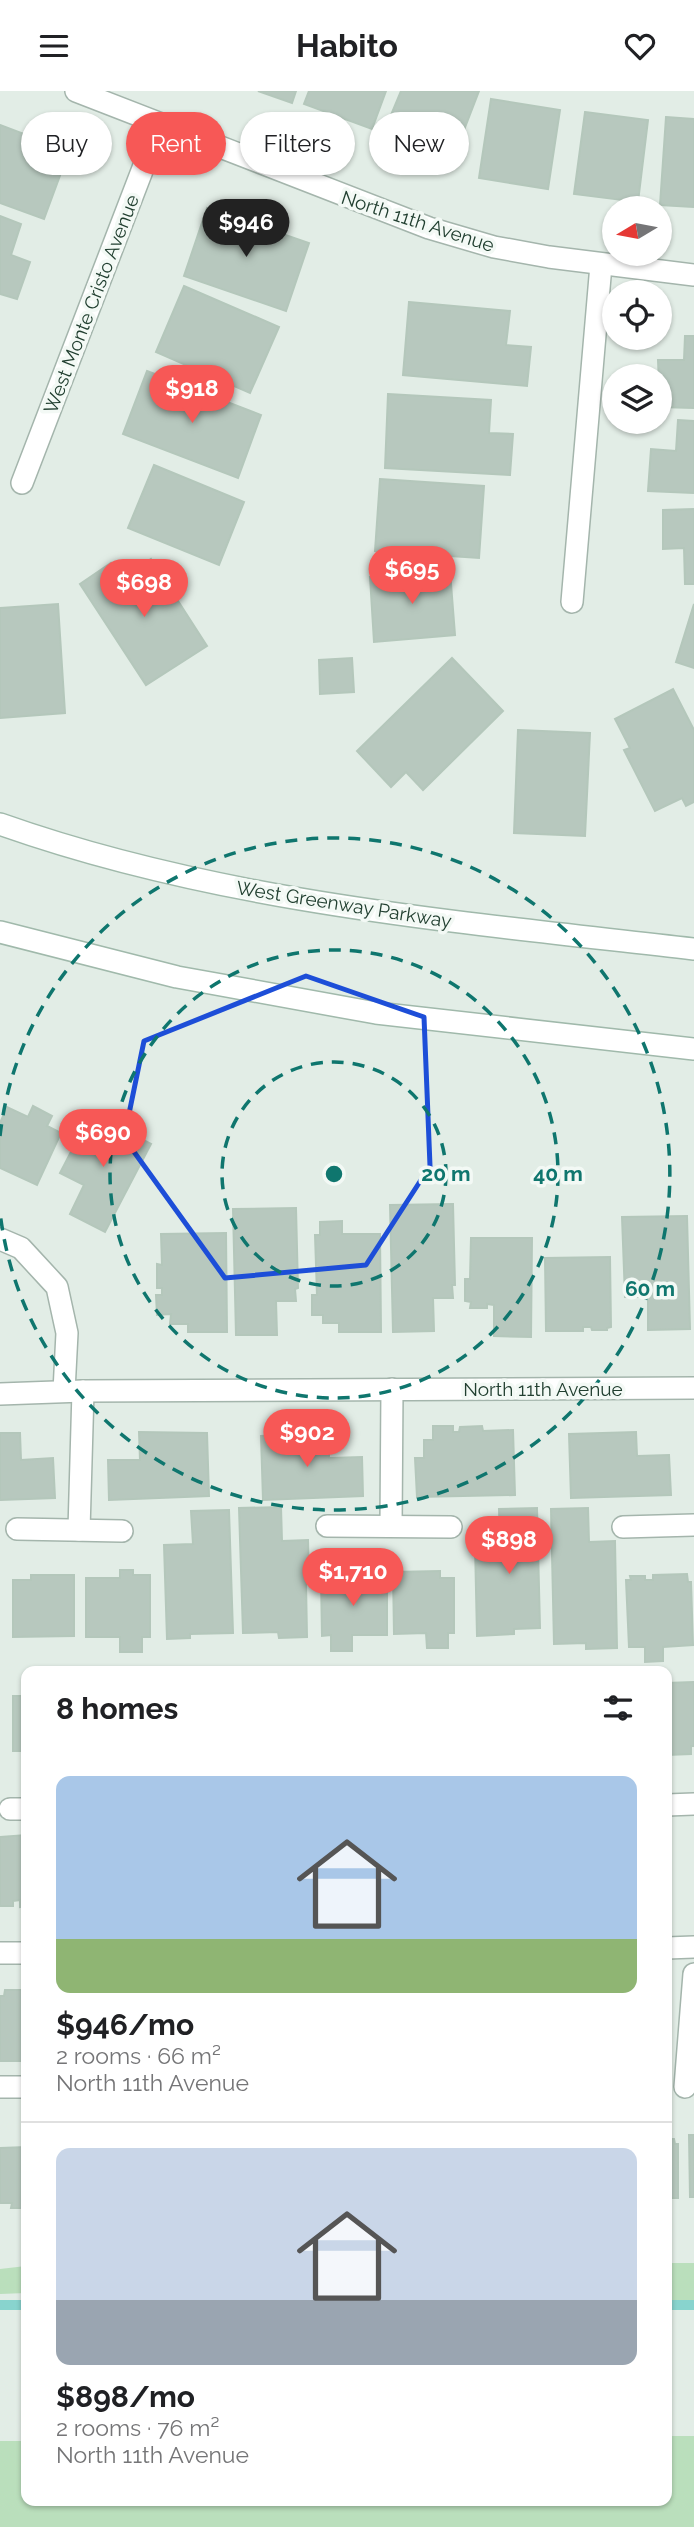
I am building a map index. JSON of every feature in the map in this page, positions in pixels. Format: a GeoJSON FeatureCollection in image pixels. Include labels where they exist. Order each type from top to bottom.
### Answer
{"type":"FeatureCollection","features":[{"type":"Feature","properties":{"kind":"street","name":"North 11th Avenue"},"geometry":{"type":"LineString","coordinates":[[76,91],[129,112]]}},
{"type":"Feature","properties":{"kind":"street","name":"North 11th Avenue"},"geometry":{"type":"LineString","coordinates":[[226,150],[429,228],[494,247],[601,265],[694,275]]}},
{"type":"Feature","properties":{"kind":"street","name":"West Monte Cristo Avenue"},"geometry":{"type":"LineString","coordinates":[[22,483],[140,175]]}},
{"type":"Feature","properties":{"kind":"street"},"geometry":{"type":"LineString","coordinates":[[572,602],[601,265]]}},
{"type":"Feature","properties":{"kind":"street","name":"West Greenway Parkway"},"geometry":{"type":"LineString","coordinates":[[0,824],[54,843],[203,881],[397,915],[694,949]]}},
{"type":"Feature","properties":{"kind":"street"},"geometry":{"type":"LineString","coordinates":[[0,932],[177,977],[376,1013],[694,1049]]}},
{"type":"Feature","properties":{"kind":"street"},"geometry":{"type":"LineString","coordinates":[[0,1239],[21,1248],[57,1287],[67,1333],[73,1391],[79,1530]]}},
{"type":"Feature","properties":{"kind":"street","name":"North 11th Avenue"},"geometry":{"type":"LineString","coordinates":[[0,1394],[73,1391],[694,1388]]}},
{"type":"Feature","properties":{"kind":"street"},"geometry":{"type":"LineString","coordinates":[[391,1526],[392,1389]]}},
{"type":"Feature","properties":{"kind":"street"},"geometry":{"type":"LineString","coordinates":[[623,1527],[694,1525]]}},
{"type":"Feature","properties":{"kind":"street"},"geometry":{"type":"LineString","coordinates":[[327,1526],[451,1527]]}},
{"type":"Feature","properties":{"kind":"street"},"geometry":{"type":"LineString","coordinates":[[17,1529],[122,1531]]}},
{"type":"Feature","properties":{"kind":"street"},"geometry":{"type":"LineString","coordinates":[[672,1805],[694,1804]]}},
{"type":"Feature","properties":{"kind":"street"},"geometry":{"type":"LineString","coordinates":[[672,1948],[694,1947]]}},
{"type":"Feature","properties":{"kind":"street"},"geometry":{"type":"LineString","coordinates":[[0,1953],[21,1953]]}},
{"type":"Feature","properties":{"kind":"street"},"geometry":{"type":"LineString","coordinates":[[682,2087],[694,1974]]}},
{"type":"Feature","properties":{"kind":"street"},"geometry":{"type":"LineString","coordinates":[[0,2087],[21,2087]]}},
{"type":"Feature","properties":{"kind":"highlighted area"},"geometry":{"type":"Polygon","coordinates":[[[306,976],[424,1017],[430,1166],[366,1265],[225,1278],[124,1138],[144,1041],[306,976]]]}},
{"type":"Feature","properties":{"kind":"green space"},"geometry":{"type":"Polygon","coordinates":[[[672,2263],[694,2263],[694,2303],[672,2304],[672,2263]]]}},
{"type":"Feature","properties":{"kind":"green space"},"geometry":{"type":"Polygon","coordinates":[[[21,2267],[21,2293],[0,2294],[0,2269],[21,2267]]]}},
{"type":"Feature","properties":{"kind":"green space"},"geometry":{"type":"Polygon","coordinates":[[[672,2436],[694,2436],[694,2527],[0,2527],[0,2441],[21,2441],[21,2506],[672,2506],[672,2436]]]}},
{"type":"Feature","properties":{"kind":"building"},"geometry":{"type":"Polygon","coordinates":[[[258,91],[296,91],[292,103],[258,91]]]}},
{"type":"Feature","properties":{"kind":"building"},"geometry":{"type":"Polygon","coordinates":[[[309,91],[386,91],[378,112],[369,112],[369,128],[355,123],[355,112],[326,112],[304,104],[309,91]]]}},
{"type":"Feature","properties":{"kind":"building"},"geometry":{"type":"Polygon","coordinates":[[[401,91],[479,91],[469,117],[469,112],[392,112],[401,91]]]}},
{"type":"Feature","properties":{"kind":"building"},"geometry":{"type":"Polygon","coordinates":[[[491,99],[560,110],[548,189],[479,178],[491,99]]]}},
{"type":"Feature","properties":{"kind":"building"},"geometry":{"type":"Polygon","coordinates":[[[585,112],[648,120],[639,196],[602,198],[574,194],[585,112]]]}},
{"type":"Feature","properties":{"kind":"building"},"geometry":{"type":"Polygon","coordinates":[[[666,117],[694,119],[694,207],[672,206],[672,196],[661,196],[666,117]]]}},
{"type":"Feature","properties":{"kind":"building"},"geometry":{"type":"Polygon","coordinates":[[[0,125],[21,133],[21,175],[60,175],[44,219],[0,203],[0,125]]]}},
{"type":"Feature","properties":{"kind":"building"},"geometry":{"type":"Polygon","coordinates":[[[207,208],[309,243],[286,311],[184,276],[207,208]]]}},
{"type":"Feature","properties":{"kind":"building"},"geometry":{"type":"Polygon","coordinates":[[[0,216],[21,224],[11,255],[30,262],[17,299],[0,294],[0,216]]]}},
{"type":"Feature","properties":{"kind":"building"},"geometry":{"type":"Polygon","coordinates":[[[184,286],[279,327],[250,393],[156,352],[184,286]]]}},
{"type":"Feature","properties":{"kind":"building"},"geometry":{"type":"Polygon","coordinates":[[[409,302],[510,311],[506,345],[531,347],[527,386],[403,375],[409,302]]]}},
{"type":"Feature","properties":{"kind":"building"},"geometry":{"type":"Polygon","coordinates":[[[685,336],[694,336],[694,408],[672,407],[672,364],[658,364],[658,360],[684,360],[685,336]]]}},
{"type":"Feature","properties":{"kind":"building"},"geometry":{"type":"Polygon","coordinates":[[[147,371],[261,415],[238,478],[123,434],[147,371]]]}},
{"type":"Feature","properties":{"kind":"building"},"geometry":{"type":"Polygon","coordinates":[[[388,394],[491,400],[489,433],[513,434],[510,475],[385,468],[388,394]]]}},
{"type":"Feature","properties":{"kind":"building"},"geometry":{"type":"Polygon","coordinates":[[[678,420],[694,421],[694,493],[648,491],[651,449],[676,451],[678,420]]]}},
{"type":"Feature","properties":{"kind":"building"},"geometry":{"type":"Polygon","coordinates":[[[154,465],[244,502],[219,565],[128,528],[154,465]]]}},
{"type":"Feature","properties":{"kind":"building"},"geometry":{"type":"Polygon","coordinates":[[[380,479],[484,486],[479,558],[375,551],[380,479]]]}},
{"type":"Feature","properties":{"kind":"building"},"geometry":{"type":"Polygon","coordinates":[[[694,509],[694,584],[685,584],[684,548],[663,549],[663,510],[694,509]]]}},
{"type":"Feature","properties":{"kind":"building"},"geometry":{"type":"Polygon","coordinates":[[[151,559],[207,646],[146,685],[80,584],[111,563],[122,579],[151,559]]]}},
{"type":"Feature","properties":{"kind":"building"},"geometry":{"type":"Polygon","coordinates":[[[450,571],[455,635],[374,642],[370,577],[450,571]]]}},
{"type":"Feature","properties":{"kind":"building"},"geometry":{"type":"Polygon","coordinates":[[[58,604],[65,713],[0,718],[0,608],[58,604]]]}},
{"type":"Feature","properties":{"kind":"building"},"geometry":{"type":"Polygon","coordinates":[[[694,604],[694,668],[676,662],[694,604]]]}},
{"type":"Feature","properties":{"kind":"building"},"geometry":{"type":"Polygon","coordinates":[[[352,658],[354,692],[320,694],[319,660],[352,658]]]}},
{"type":"Feature","properties":{"kind":"building"},"geometry":{"type":"Polygon","coordinates":[[[452,658],[503,711],[423,790],[406,772],[391,787],[357,751],[452,658]]]}},
{"type":"Feature","properties":{"kind":"building"},"geometry":{"type":"Polygon","coordinates":[[[673,689],[694,730],[694,802],[686,806],[682,798],[655,811],[624,750],[630,748],[615,719],[673,689]]]}},
{"type":"Feature","properties":{"kind":"building"},"geometry":{"type":"Polygon","coordinates":[[[518,730],[590,733],[585,836],[514,833],[518,730]]]}},
{"type":"Feature","properties":{"kind":"building"},"geometry":{"type":"Polygon","coordinates":[[[33,1106],[52,1116],[47,1126],[61,1133],[37,1185],[0,1168],[0,1123],[7,1107],[28,1117],[33,1106]]]}},
{"type":"Feature","properties":{"kind":"building"},"geometry":{"type":"Polygon","coordinates":[[[91,1113],[151,1144],[105,1232],[70,1214],[84,1185],[60,1173],[91,1113]]]}},
{"type":"Feature","properties":{"kind":"building"},"geometry":{"type":"Polygon","coordinates":[[[453,1204],[453,1298],[433,1298],[434,1331],[393,1332],[390,1205],[453,1204]]]}},
{"type":"Feature","properties":{"kind":"building"},"geometry":{"type":"Polygon","coordinates":[[[296,1208],[296,1301],[276,1301],[277,1335],[236,1335],[233,1209],[296,1208]]]}},
{"type":"Feature","properties":{"kind":"building"},"geometry":{"type":"Polygon","coordinates":[[[687,1216],[690,1329],[648,1330],[648,1297],[625,1297],[622,1217],[687,1216]]]}},
{"type":"Feature","properties":{"kind":"building"},"geometry":{"type":"Polygon","coordinates":[[[342,1221],[342,1234],[380,1234],[381,1332],[339,1332],[339,1323],[323,1323],[323,1315],[312,1315],[312,1295],[317,1295],[315,1235],[320,1235],[320,1222],[342,1221]]]}},
{"type":"Feature","properties":{"kind":"building"},"geometry":{"type":"Polygon","coordinates":[[[226,1233],[227,1332],[188,1332],[188,1324],[170,1324],[171,1314],[157,1315],[156,1295],[162,1295],[162,1288],[157,1288],[157,1264],[162,1265],[161,1234],[226,1233]]]}},
{"type":"Feature","properties":{"kind":"building"},"geometry":{"type":"Polygon","coordinates":[[[471,1238],[532,1238],[531,1337],[494,1336],[494,1305],[487,1304],[487,1308],[470,1308],[471,1302],[465,1301],[465,1279],[470,1279],[471,1238]]]}},
{"type":"Feature","properties":{"kind":"building"},"geometry":{"type":"Polygon","coordinates":[[[610,1257],[611,1327],[607,1330],[583,1327],[583,1331],[546,1331],[545,1258],[610,1257]]]}},
{"type":"Feature","properties":{"kind":"building"},"geometry":{"type":"Polygon","coordinates":[[[433,1426],[453,1426],[453,1432],[459,1432],[460,1427],[482,1426],[483,1431],[513,1430],[515,1495],[417,1497],[415,1458],[424,1458],[424,1440],[433,1440],[433,1426]]]}},
{"type":"Feature","properties":{"kind":"building"},"geometry":{"type":"Polygon","coordinates":[[[329,1431],[329,1458],[362,1457],[363,1496],[263,1500],[261,1436],[329,1431]]]}},
{"type":"Feature","properties":{"kind":"building"},"geometry":{"type":"Polygon","coordinates":[[[139,1432],[207,1433],[209,1496],[109,1500],[108,1460],[140,1460],[139,1432]]]}},
{"type":"Feature","properties":{"kind":"building"},"geometry":{"type":"Polygon","coordinates":[[[636,1432],[637,1456],[669,1455],[671,1495],[571,1498],[569,1434],[636,1432]]]}},
{"type":"Feature","properties":{"kind":"building"},"geometry":{"type":"Polygon","coordinates":[[[0,1433],[20,1433],[21,1460],[53,1458],[55,1498],[0,1500],[0,1433]]]}},
{"type":"Feature","properties":{"kind":"building"},"geometry":{"type":"Polygon","coordinates":[[[281,1507],[282,1541],[308,1540],[307,1637],[279,1638],[278,1632],[243,1633],[239,1508],[281,1507]]]}},
{"type":"Feature","properties":{"kind":"building"},"geometry":{"type":"Polygon","coordinates":[[[537,1508],[540,1628],[514,1629],[514,1634],[477,1636],[475,1544],[500,1543],[499,1509],[537,1508]]]}},
{"type":"Feature","properties":{"kind":"building"},"geometry":{"type":"Polygon","coordinates":[[[588,1508],[589,1542],[615,1541],[617,1648],[586,1649],[586,1643],[554,1644],[551,1509],[588,1508]]]}},
{"type":"Feature","properties":{"kind":"building"},"geometry":{"type":"Polygon","coordinates":[[[229,1510],[233,1633],[190,1634],[190,1638],[167,1639],[164,1545],[193,1544],[191,1511],[229,1510]]]}},
{"type":"Feature","properties":{"kind":"building"},"geometry":{"type":"Polygon","coordinates":[[[340,1566],[354,1566],[355,1575],[379,1575],[379,1578],[387,1578],[387,1635],[352,1635],[352,1651],[331,1651],[331,1635],[322,1636],[321,1579],[340,1579],[340,1566]]]}},
{"type":"Feature","properties":{"kind":"building"},"geometry":{"type":"Polygon","coordinates":[[[120,1570],[133,1570],[133,1575],[150,1575],[150,1637],[142,1637],[142,1652],[120,1652],[120,1637],[86,1637],[86,1578],[120,1578],[120,1570]]]}},
{"type":"Feature","properties":{"kind":"building"},"geometry":{"type":"Polygon","coordinates":[[[440,1571],[440,1578],[454,1578],[454,1633],[448,1633],[448,1648],[427,1648],[426,1633],[394,1634],[393,1572],[440,1571]]]}},
{"type":"Feature","properties":{"kind":"building"},"geometry":{"type":"Polygon","coordinates":[[[687,1574],[688,1582],[691,1582],[693,1645],[663,1647],[663,1661],[645,1662],[645,1647],[629,1647],[626,1580],[631,1580],[630,1576],[645,1576],[645,1580],[653,1580],[653,1575],[687,1574]]]}},
{"type":"Feature","properties":{"kind":"building"},"geometry":{"type":"Polygon","coordinates":[[[31,1575],[74,1575],[74,1636],[13,1637],[13,1580],[31,1580],[31,1575]]]}},
{"type":"Feature","properties":{"kind":"building"},"geometry":{"type":"Polygon","coordinates":[[[694,1682],[694,1746],[691,1746],[691,1754],[672,1755],[672,1683],[694,1682]]]}},
{"type":"Feature","properties":{"kind":"building"},"geometry":{"type":"Polygon","coordinates":[[[13,1696],[21,1696],[21,1751],[13,1751],[13,1696]]]}},
{"type":"Feature","properties":{"kind":"building"},"geometry":{"type":"Polygon","coordinates":[[[21,1835],[21,1907],[20,1900],[13,1901],[13,1906],[0,1906],[0,1837],[21,1835]]]}},
{"type":"Feature","properties":{"kind":"building"},"geometry":{"type":"Polygon","coordinates":[[[5,1990],[21,1990],[21,2061],[0,2061],[0,1996],[4,1996],[5,1990]]]}},
{"type":"Feature","properties":{"kind":"building"},"geometry":{"type":"Polygon","coordinates":[[[689,2135],[694,2135],[694,2197],[690,2197],[689,2135]]]}},
{"type":"Feature","properties":{"kind":"building"},"geometry":{"type":"Polygon","coordinates":[[[672,2139],[678,2144],[678,2198],[672,2198],[672,2139]]]}},
{"type":"Feature","properties":{"kind":"building"},"geometry":{"type":"Polygon","coordinates":[[[21,2147],[21,2208],[11,2208],[12,2203],[0,2203],[0,2148],[21,2147]]]}},
{"type":"Feature","properties":{"kind":"waterway"},"geometry":{"type":"LineString","coordinates":[[0,2305],[21,2305]]}},
{"type":"Feature","properties":{"kind":"waterway"},"geometry":{"type":"LineString","coordinates":[[672,2305],[694,2305]]}}]}
